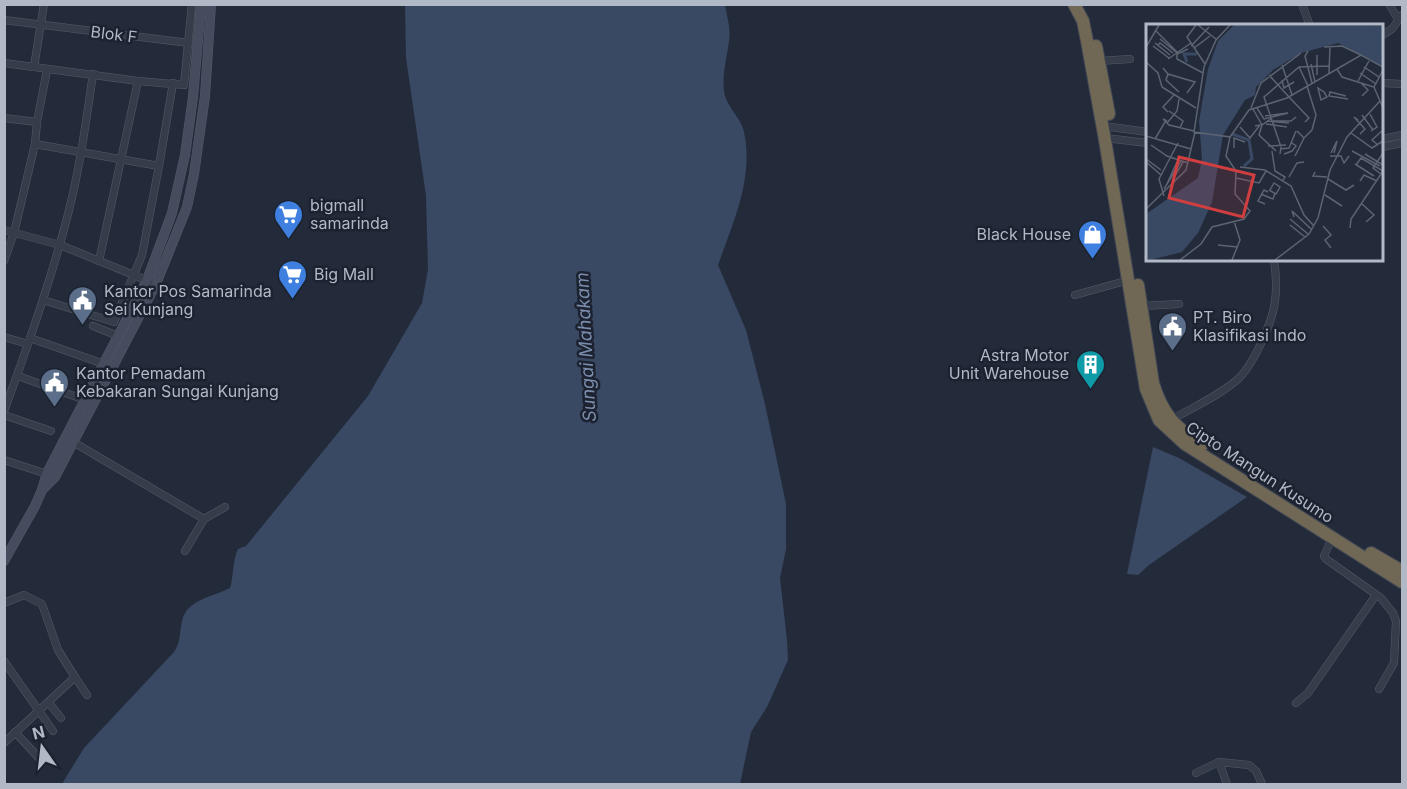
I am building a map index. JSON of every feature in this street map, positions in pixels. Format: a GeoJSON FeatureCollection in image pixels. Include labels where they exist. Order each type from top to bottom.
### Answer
{"type":"FeatureCollection","features":[{"type":"Feature","properties":{"kind":"highway","name":"Cipto Mangun Kusumo"},"geometry":{"type":"LineString","coordinates":[[1074,4],[1085,30],[1108,132],[1142,306],[1153,383],[1162,408],[1171,420],[1190,437],[1279,497],[1402,571]]}},
{"type":"Feature","properties":{"kind":"highway","name":"Cipto Mangun Kusumo"},"geometry":{"type":"LineString","coordinates":[[1084,4],[1091,23],[1099,60],[1144,381],[1159,420],[1185,444],[1402,582]]}},
{"type":"Feature","properties":{"kind":"main road"},"geometry":{"type":"LineString","coordinates":[[51,475],[118,336],[151,282],[172,213],[184,155],[189,86],[201,4]]}},
{"type":"Feature","properties":{"kind":"main road"},"geometry":{"type":"LineString","coordinates":[[4,561],[42,490],[73,442],[187,207],[205,96],[211,4]]}},
{"type":"Feature","properties":{"kind":"street"},"geometry":{"type":"LineString","coordinates":[[34,67],[44,4]]}},
{"type":"Feature","properties":{"kind":"street"},"geometry":{"type":"LineString","coordinates":[[4,63],[189,86],[192,4]]}},
{"type":"Feature","properties":{"kind":"street"},"geometry":{"type":"LineString","coordinates":[[1302,4],[1309,24]]}},
{"type":"Feature","properties":{"kind":"street"},"geometry":{"type":"LineString","coordinates":[[1383,34],[1392,29],[1400,17],[1389,4]]}},
{"type":"Feature","properties":{"kind":"street","name":"Blok F"},"geometry":{"type":"LineString","coordinates":[[4,20],[189,43]]}},
{"type":"Feature","properties":{"kind":"street"},"geometry":{"type":"LineString","coordinates":[[1099,60],[1130,59]]}},
{"type":"Feature","properties":{"kind":"street"},"geometry":{"type":"LineString","coordinates":[[4,261],[14,233],[35,144],[47,70]]}},
{"type":"Feature","properties":{"kind":"street"},"geometry":{"type":"LineString","coordinates":[[51,431],[4,413],[60,245],[82,152],[93,74]]}},
{"type":"Feature","properties":{"kind":"street"},"geometry":{"type":"LineString","coordinates":[[99,261],[138,81]]}},
{"type":"Feature","properties":{"kind":"street"},"geometry":{"type":"LineString","coordinates":[[43,300],[114,322],[142,255],[173,83]]}},
{"type":"Feature","properties":{"kind":"street"},"geometry":{"type":"LineString","coordinates":[[1383,83],[1402,84]]}},
{"type":"Feature","properties":{"kind":"street"},"geometry":{"type":"LineString","coordinates":[[4,118],[37,122]]}},
{"type":"Feature","properties":{"kind":"street"},"geometry":{"type":"LineString","coordinates":[[1108,132],[1146,132]]}},
{"type":"Feature","properties":{"kind":"street"},"geometry":{"type":"LineString","coordinates":[[1108,132],[1146,142]]}},
{"type":"Feature","properties":{"kind":"street"},"geometry":{"type":"LineString","coordinates":[[1383,138],[1402,135]]}},
{"type":"Feature","properties":{"kind":"street"},"geometry":{"type":"LineString","coordinates":[[1383,147],[1402,143]]}},
{"type":"Feature","properties":{"kind":"street"},"geometry":{"type":"LineString","coordinates":[[35,144],[159,166]]}},
{"type":"Feature","properties":{"kind":"street"},"geometry":{"type":"LineString","coordinates":[[4,230],[60,245],[151,282]]}},
{"type":"Feature","properties":{"kind":"street"},"geometry":{"type":"LineString","coordinates":[[1171,420],[1230,386],[1251,363],[1272,316],[1276,279],[1274,261]]}},
{"type":"Feature","properties":{"kind":"street"},"geometry":{"type":"LineString","coordinates":[[1075,295],[1129,280]]}},
{"type":"Feature","properties":{"kind":"street"},"geometry":{"type":"LineString","coordinates":[[1142,306],[1179,304]]}},
{"type":"Feature","properties":{"kind":"street"},"geometry":{"type":"LineString","coordinates":[[93,326],[118,336]]}},
{"type":"Feature","properties":{"kind":"street"},"geometry":{"type":"LineString","coordinates":[[4,337],[29,341],[104,364]]}},
{"type":"Feature","properties":{"kind":"street"},"geometry":{"type":"LineString","coordinates":[[18,375],[86,400]]}},
{"type":"Feature","properties":{"kind":"street"},"geometry":{"type":"LineString","coordinates":[[73,442],[204,519]]}},
{"type":"Feature","properties":{"kind":"street"},"geometry":{"type":"LineString","coordinates":[[4,460],[51,475]]}},
{"type":"Feature","properties":{"kind":"street"},"geometry":{"type":"LineString","coordinates":[[185,551],[204,519],[225,507]]}},
{"type":"Feature","properties":{"kind":"street"},"geometry":{"type":"LineString","coordinates":[[1332,538],[1324,556],[1326,559],[1381,598],[1393,613],[1396,621],[1394,663],[1380,689]]}},
{"type":"Feature","properties":{"kind":"street"},"geometry":{"type":"LineString","coordinates":[[4,603],[24,595],[42,604],[58,650],[87,695]]}},
{"type":"Feature","properties":{"kind":"street"},"geometry":{"type":"LineString","coordinates":[[1296,703],[1308,693],[1376,595]]}},
{"type":"Feature","properties":{"kind":"street"},"geometry":{"type":"LineString","coordinates":[[4,661],[54,731]]}},
{"type":"Feature","properties":{"kind":"street"},"geometry":{"type":"LineString","coordinates":[[4,743],[75,678]]}},
{"type":"Feature","properties":{"kind":"street"},"geometry":{"type":"LineString","coordinates":[[49,703],[61,718]]}},
{"type":"Feature","properties":{"kind":"street"},"geometry":{"type":"LineString","coordinates":[[15,732],[38,757]]}},
{"type":"Feature","properties":{"kind":"street"},"geometry":{"type":"LineString","coordinates":[[1219,762],[1227,784]]}},
{"type":"Feature","properties":{"kind":"street"},"geometry":{"type":"LineString","coordinates":[[1197,772],[1219,762],[1252,766],[1258,773],[1262,784]]}},
{"type":"Feature","properties":{"kind":"water","name":"Sungai Mahakam"},"geometry":{"type":"Polygon","coordinates":[[[405,5],[725,5],[729,36],[724,91],[744,132],[746,166],[740,200],[718,265],[746,330],[765,404],[786,504],[786,549],[780,578],[788,660],[767,707],[751,732],[740,784],[62,784],[84,748],[174,652],[179,641],[182,621],[189,608],[201,600],[230,588],[238,549],[246,546],[368,396],[422,303],[428,269],[426,196],[406,58],[405,5]]]}},
{"type":"Feature","properties":{"kind":"water"},"geometry":{"type":"Polygon","coordinates":[[[1153,447],[1179,458],[1247,497],[1138,575],[1127,574],[1153,447]]]}},
{"type":"Feature","properties":{"kind":"place","name":"bigmall samarinda"},"geometry":{"type":"Point","coordinates":[289,240]}},
{"type":"Feature","properties":{"kind":"place","name":"Black House"},"geometry":{"type":"Point","coordinates":[1092,260]}},
{"type":"Feature","properties":{"kind":"place","name":"Big Mall"},"geometry":{"type":"Point","coordinates":[293,300]}},
{"type":"Feature","properties":{"kind":"place","name":"Kantor Pos Samarinda Sei Kunjang"},"geometry":{"type":"Point","coordinates":[83,326]}},
{"type":"Feature","properties":{"kind":"place","name":"PT. Biro Klasifikasi Indo"},"geometry":{"type":"Point","coordinates":[1172,352]}},
{"type":"Feature","properties":{"kind":"place","name":"Astra Motor Unit Warehouse"},"geometry":{"type":"Point","coordinates":[1090,390]}},
{"type":"Feature","properties":{"kind":"place","name":"Kantor Pemadam Kebakaran Sungai Kunjang"},"geometry":{"type":"Point","coordinates":[55,408]}}]}
